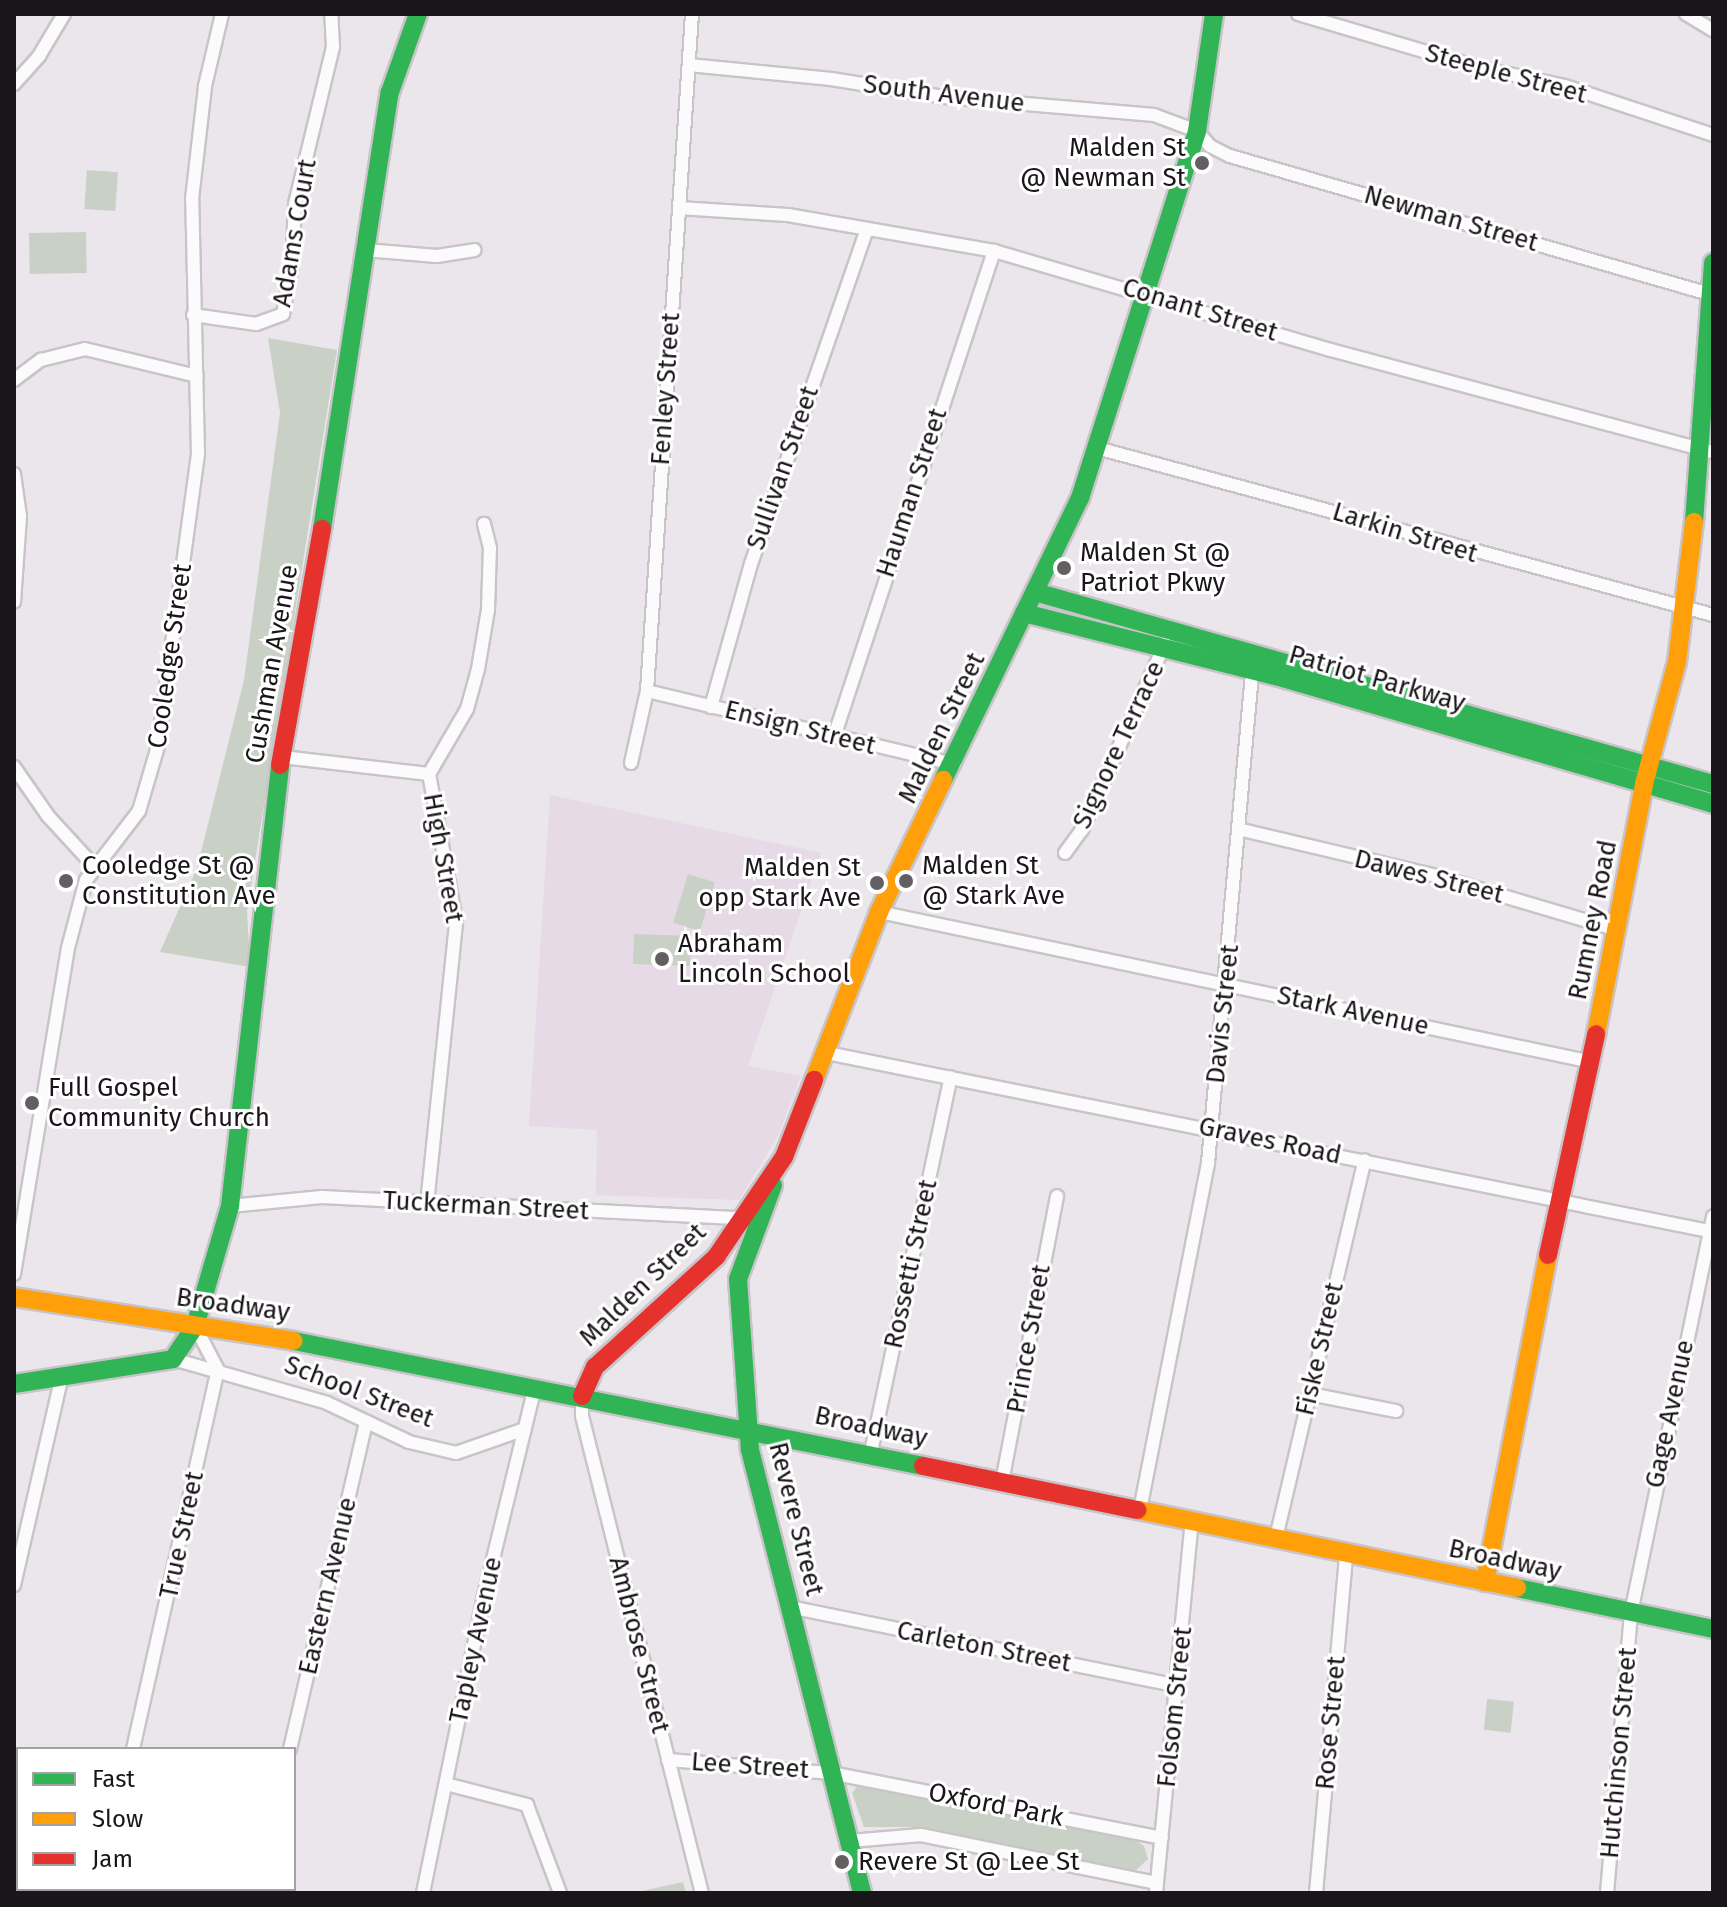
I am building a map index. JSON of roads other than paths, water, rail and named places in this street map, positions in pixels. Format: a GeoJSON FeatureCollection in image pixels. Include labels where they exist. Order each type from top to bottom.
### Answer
{"type":"FeatureCollection","features":[{"type":"Feature","properties":{"kind":"street"},"geometry":{"type":"LineString","coordinates":[[14,84],[39,56],[64,14]]}},
{"type":"Feature","properties":{"kind":"street","name":"Cooledge Street"},"geometry":{"type":"LineString","coordinates":[[14,1274],[68,948],[94,866],[139,811],[156,757],[198,454],[192,199],[205,86],[222,14]]}},
{"type":"Feature","properties":{"kind":"street","name":"Adams Court"},"geometry":{"type":"LineString","coordinates":[[193,315],[256,324],[283,314],[292,266],[295,204],[333,47],[331,14]]}},
{"type":"Feature","properties":{"kind":"street","name":"Cushman Avenue"},"geometry":{"type":"LineString","coordinates":[[195,1326],[214,1275],[230,1206],[282,757],[390,92],[418,14]]}},
{"type":"Feature","properties":{"kind":"street","name":"Fenley Street"},"geometry":{"type":"LineString","coordinates":[[631,763],[647,691],[692,14]]}},
{"type":"Feature","properties":{"kind":"street","name":"Malden Street"},"geometry":{"type":"LineString","coordinates":[[582,1396],[595,1367],[716,1257],[784,1157],[827,1053],[879,912],[954,764],[1035,592],[1097,448],[1148,295],[1197,131],[1214,14]]}},
{"type":"Feature","properties":{"kind":"street","name":"Steeple Street"},"geometry":{"type":"LineString","coordinates":[[1298,14],[1477,67],[1565,86],[1713,135]]}},
{"type":"Feature","properties":{"kind":"street"},"geometry":{"type":"LineString","coordinates":[[1686,14],[1713,30]]}},
{"type":"Feature","properties":{"kind":"street","name":"South Avenue"},"geometry":{"type":"LineString","coordinates":[[689,65],[831,79],[944,97],[1154,115],[1197,131]]}},
{"type":"Feature","properties":{"kind":"street","name":"Newman Street"},"geometry":{"type":"LineString","coordinates":[[1197,131],[1210,146],[1230,156],[1712,294]]}},
{"type":"Feature","properties":{"kind":"street","name":"Conant Street"},"geometry":{"type":"LineString","coordinates":[[679,208],[788,215],[866,232],[994,251],[1707,450]]}},
{"type":"Feature","properties":{"kind":"street","name":"Sullivan Street"},"geometry":{"type":"LineString","coordinates":[[711,707],[751,564],[866,232]]}},
{"type":"Feature","properties":{"kind":"street"},"geometry":{"type":"LineString","coordinates":[[365,250],[437,256],[475,250]]}},
{"type":"Feature","properties":{"kind":"street","name":"Hauman Street"},"geometry":{"type":"LineString","coordinates":[[834,737],[994,251]]}},
{"type":"Feature","properties":{"kind":"street","name":"Rumney Road"},"geometry":{"type":"LineString","coordinates":[[1485,1582],[1560,1200],[1592,1062],[1684,606],[1707,450],[1713,263]]}},
{"type":"Feature","properties":{"kind":"street"},"geometry":{"type":"LineString","coordinates":[[14,380],[41,360],[85,349],[197,376]]}},
{"type":"Feature","properties":{"kind":"street","name":"Larkin Street"},"geometry":{"type":"LineString","coordinates":[[1097,448],[1499,561],[1618,586],[1713,615]]}},
{"type":"Feature","properties":{"kind":"street"},"geometry":{"type":"LineString","coordinates":[[14,474],[20,516],[14,602]]}},
{"type":"Feature","properties":{"kind":"street","name":"High Street"},"geometry":{"type":"LineString","coordinates":[[427,1204],[456,921],[429,774],[467,709],[478,669],[488,610],[490,548],[484,524]]}},
{"type":"Feature","properties":{"kind":"street","name":"Patriot Parkway"},"geometry":{"type":"LineString","coordinates":[[1035,592],[1166,640]]}},
{"type":"Feature","properties":{"kind":"street","name":"Patriot Parkway"},"geometry":{"type":"LineString","coordinates":[[1024,613],[1166,640],[1253,663],[1648,776],[1713,804]]}},
{"type":"Feature","properties":{"kind":"street","name":"Signore Terrace"},"geometry":{"type":"LineString","coordinates":[[1065,853],[1082,830],[1166,640]]}},
{"type":"Feature","properties":{"kind":"street","name":"Davis Street"},"geometry":{"type":"LineString","coordinates":[[1140,1510],[1210,1128],[1253,663]]}},
{"type":"Feature","properties":{"kind":"street","name":"Ensign Street"},"geometry":{"type":"LineString","coordinates":[[647,691],[954,764]]}},
{"type":"Feature","properties":{"kind":"street"},"geometry":{"type":"LineString","coordinates":[[282,757],[429,774]]}},
{"type":"Feature","properties":{"kind":"street"},"geometry":{"type":"LineString","coordinates":[[14,767],[48,816],[94,866]]}},
{"type":"Feature","properties":{"kind":"street","name":"Patriot Parkway"},"geometry":{"type":"LineString","coordinates":[[1648,776],[1713,784]]}},
{"type":"Feature","properties":{"kind":"street","name":"Dawes Street"},"geometry":{"type":"LineString","coordinates":[[1238,829],[1432,875],[1618,930]]}},
{"type":"Feature","properties":{"kind":"street","name":"Stark Avenue"},"geometry":{"type":"LineString","coordinates":[[879,912],[1592,1062]]}},
{"type":"Feature","properties":{"kind":"street","name":"Graves Road"},"geometry":{"type":"LineString","coordinates":[[827,1053],[1210,1128],[1711,1232]]}},
{"type":"Feature","properties":{"kind":"street","name":"Rossetti Street"},"geometry":{"type":"LineString","coordinates":[[871,1452],[951,1077]]}},
{"type":"Feature","properties":{"kind":"street","name":"Revere Street"},"geometry":{"type":"LineString","coordinates":[[784,1157],[738,1279],[748,1429],[755,1478],[862,1893]]}},
{"type":"Feature","properties":{"kind":"street","name":"Fiske Street"},"geometry":{"type":"LineString","coordinates":[[1276,1538],[1365,1160]]}},
{"type":"Feature","properties":{"kind":"street","name":"Prince Street"},"geometry":{"type":"LineString","coordinates":[[1002,1482],[1057,1196]]}},
{"type":"Feature","properties":{"kind":"street","name":"Tuckerman Street"},"geometry":{"type":"LineString","coordinates":[[230,1206],[322,1197],[742,1218]]}},
{"type":"Feature","properties":{"kind":"street","name":"Gage Avenue"},"geometry":{"type":"LineString","coordinates":[[1631,1613],[1713,1216]]}},
{"type":"Feature","properties":{"kind":"street","name":"Broadway"},"geometry":{"type":"LineString","coordinates":[[14,1297],[367,1352],[871,1452],[1002,1482],[1713,1629]]}},
{"type":"Feature","properties":{"kind":"street"},"geometry":{"type":"LineString","coordinates":[[173,1359],[195,1326],[218,1370]]}},
{"type":"Feature","properties":{"kind":"street","name":"School Street"},"geometry":{"type":"LineString","coordinates":[[14,1384],[173,1359],[327,1403],[409,1442],[456,1453],[525,1429]]}},
{"type":"Feature","properties":{"kind":"street","name":"True Street"},"geometry":{"type":"LineString","coordinates":[[133,1747],[218,1370]]}},
{"type":"Feature","properties":{"kind":"street"},"geometry":{"type":"LineString","coordinates":[[14,1585],[62,1376]]}},
{"type":"Feature","properties":{"kind":"street","name":"Tapley Avenue"},"geometry":{"type":"LineString","coordinates":[[423,1893],[535,1387]]}},
{"type":"Feature","properties":{"kind":"street"},"geometry":{"type":"LineString","coordinates":[[1310,1394],[1396,1411]]}},
{"type":"Feature","properties":{"kind":"street","name":"Ambrose Street"},"geometry":{"type":"LineString","coordinates":[[582,1396],[582,1416],[702,1893]]}},
{"type":"Feature","properties":{"kind":"street","name":"Eastern Avenue"},"geometry":{"type":"LineString","coordinates":[[290,1747],[366,1422]]}},
{"type":"Feature","properties":{"kind":"street","name":"Folsom Street"},"geometry":{"type":"LineString","coordinates":[[1157,1888],[1192,1521]]}},
{"type":"Feature","properties":{"kind":"street","name":"Rose Street"},"geometry":{"type":"LineString","coordinates":[[1316,1893],[1346,1554]]}},
{"type":"Feature","properties":{"kind":"street","name":"Carleton Street"},"geometry":{"type":"LineString","coordinates":[[790,1607],[1178,1686]]}},
{"type":"Feature","properties":{"kind":"street","name":"Hutchinson Street"},"geometry":{"type":"LineString","coordinates":[[1607,1893],[1631,1613]]}},
{"type":"Feature","properties":{"kind":"street","name":"Lee Street"},"geometry":{"type":"LineString","coordinates":[[668,1760],[831,1773]]}},
{"type":"Feature","properties":{"kind":"street","name":"Oxford Park"},"geometry":{"type":"LineString","coordinates":[[831,1773],[1162,1838]]}},
{"type":"Feature","properties":{"kind":"street"},"geometry":{"type":"LineString","coordinates":[[446,1784],[521,1800],[530,1812],[560,1893]]}},
{"type":"Feature","properties":{"kind":"street","name":"Oxford Park"},"geometry":{"type":"LineString","coordinates":[[850,1841],[921,1835],[1157,1888]]}},
{"type":"Feature","properties":{"kind":"place","name":"Malden St @ Newman St"},"geometry":{"type":"Point","coordinates":[1202,163]}},
{"type":"Feature","properties":{"kind":"place","name":"Malden St @ Patriot Pkwy"},"geometry":{"type":"Point","coordinates":[1064,568]}},
{"type":"Feature","properties":{"kind":"place","name":"Cooledge St @ Constitution Ave"},"geometry":{"type":"Point","coordinates":[66,881]}},
{"type":"Feature","properties":{"kind":"place","name":"Malden St @ Stark Ave"},"geometry":{"type":"Point","coordinates":[906,881]}},
{"type":"Feature","properties":{"kind":"place","name":"Malden St opp Stark Ave"},"geometry":{"type":"Point","coordinates":[877,883]}},
{"type":"Feature","properties":{"kind":"place","name":"Abraham Lincoln School"},"geometry":{"type":"Point","coordinates":[662,959]}},
{"type":"Feature","properties":{"kind":"place","name":"Full Gospel Community Church"},"geometry":{"type":"Point","coordinates":[32,1103]}},
{"type":"Feature","properties":{"kind":"place","name":"Revere St @ Lee St"},"geometry":{"type":"Point","coordinates":[842,1862]}}]}
